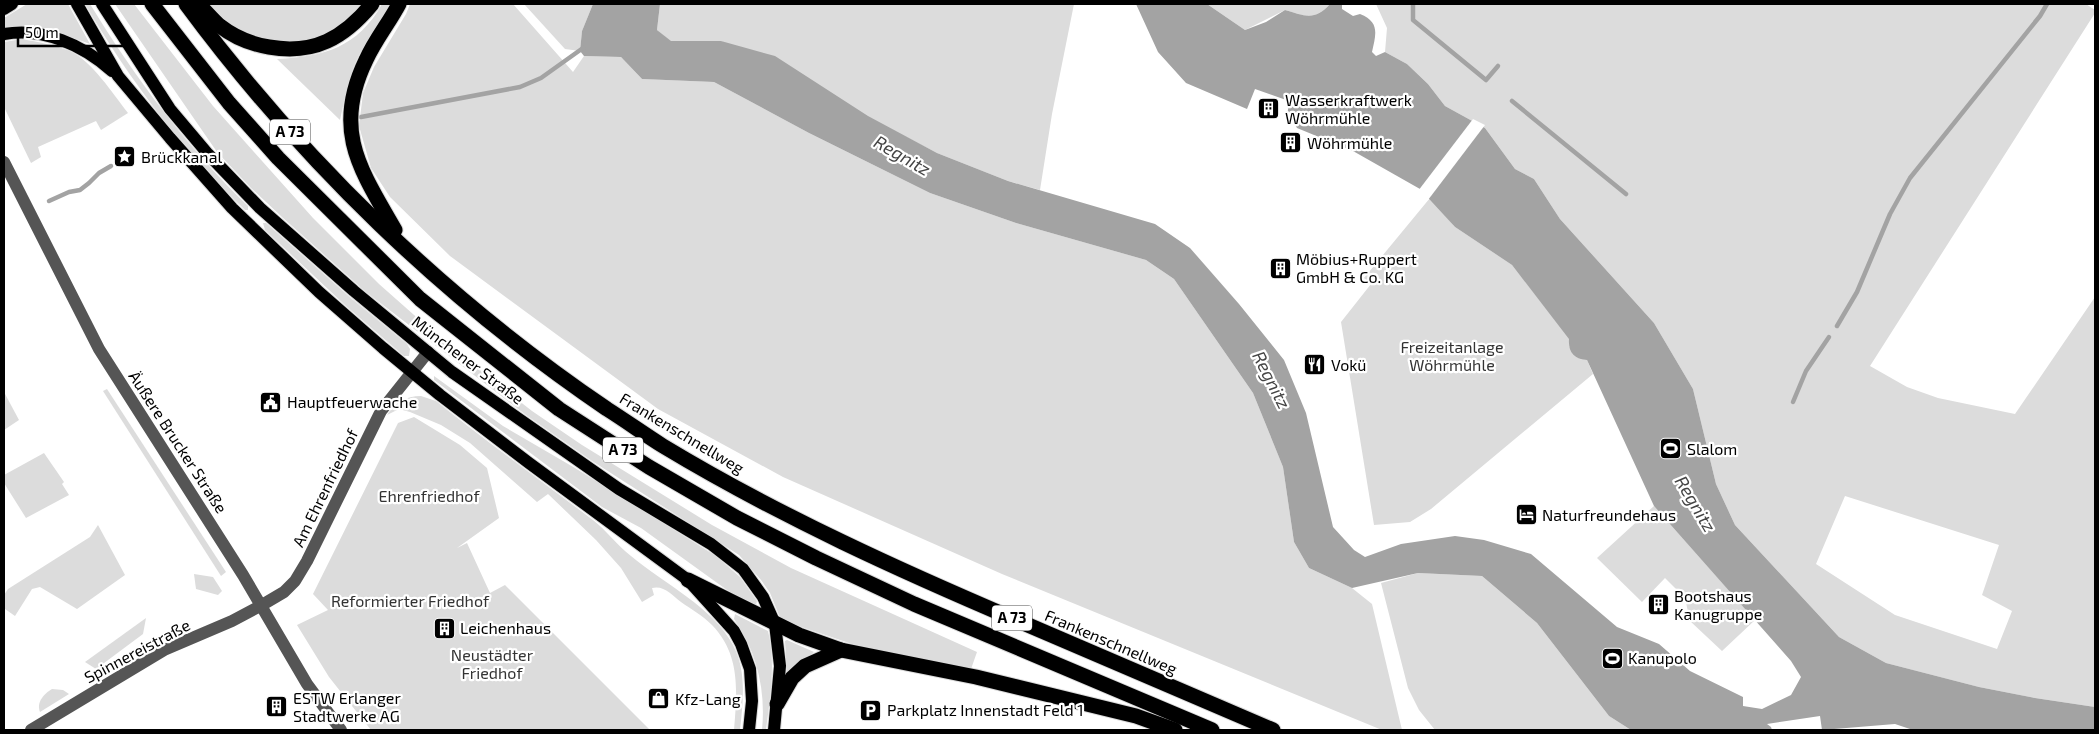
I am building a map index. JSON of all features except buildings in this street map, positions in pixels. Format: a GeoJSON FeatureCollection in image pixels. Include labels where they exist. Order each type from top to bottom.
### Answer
{"type":"FeatureCollection","features":[{"type":"Feature","properties":{"kind":"highway","name":"A 73"},"geometry":{"type":"LineString","coordinates":[[152,4],[229,103],[278,158],[420,299],[559,409],[673,481],[737,518],[816,558],[914,604],[1212,730]]}},
{"type":"Feature","properties":{"kind":"highway","name":"Frankenschnellweg"},"geometry":{"type":"LineString","coordinates":[[186,4],[258,96],[304,147],[405,249],[509,339],[662,446],[836,540],[928,582],[1273,730]]}},
{"type":"Feature","properties":{"kind":"highway"},"geometry":{"type":"LineString","coordinates":[[198,4],[221,26],[248,42],[287,50],[325,43],[360,19],[372,4]]}},
{"type":"Feature","properties":{"kind":"highway"},"geometry":{"type":"LineString","coordinates":[[399,4],[366,58],[354,88],[350,119],[351,141],[365,178],[405,249]]}},
{"type":"Feature","properties":{"kind":"highway"},"geometry":{"type":"LineString","coordinates":[[688,580],[799,636],[841,650],[1023,689],[1136,716],[1175,730]]}},
{"type":"Feature","properties":{"kind":"highway"},"geometry":{"type":"LineString","coordinates":[[777,704],[792,678],[805,666],[841,650]]}},
{"type":"Feature","properties":{"kind":"main road"},"geometry":{"type":"LineString","coordinates":[[4,9],[12,4]]}},
{"type":"Feature","properties":{"kind":"main road"},"geometry":{"type":"LineString","coordinates":[[77,4],[118,76]]}},
{"type":"Feature","properties":{"kind":"main road","name":"Münchener Straße"},"geometry":{"type":"LineString","coordinates":[[103,4],[170,109],[227,175],[278,224],[354,291],[452,372],[570,456],[619,489],[711,544],[743,569],[764,597],[775,624],[780,666],[774,730]]}},
{"type":"Feature","properties":{"kind":"main road"},"geometry":{"type":"LineString","coordinates":[[4,34],[18,31],[58,38],[100,60],[118,76],[176,145],[253,229],[319,292],[412,372],[529,463],[688,580],[734,631],[741,644],[750,669],[752,701],[749,730]]}},
{"type":"Feature","properties":{"kind":"street","name":"Äußere Brucker Straße"},"geometry":{"type":"LineString","coordinates":[[4,162],[99,349],[262,606],[307,684],[341,730]]}},
{"type":"Feature","properties":{"kind":"street","name":"Am Ehrenfriedhof"},"geometry":{"type":"LineString","coordinates":[[262,606],[284,592],[299,574],[319,539],[381,411],[428,352]]}},
{"type":"Feature","properties":{"kind":"street","name":"Spinnereistraße"},"geometry":{"type":"LineString","coordinates":[[31,730],[164,650],[262,606]]}},
{"type":"Feature","properties":{"kind":"green space"},"geometry":{"type":"Polygon","coordinates":[[[27,4],[68,4],[90,44],[48,29],[31,26],[4,28],[4,18],[27,4]]]}},
{"type":"Feature","properties":{"kind":"green space"},"geometry":{"type":"Polygon","coordinates":[[[85,4],[90,4],[143,85],[203,160],[248,206],[248,210],[245,210],[222,187],[158,113],[138,86],[85,4]]]}},
{"type":"Feature","properties":{"kind":"green space"},"geometry":{"type":"Polygon","coordinates":[[[115,4],[134,4],[213,106],[313,218],[379,284],[448,345],[532,411],[582,445],[712,525],[791,568],[977,652],[971,669],[852,644],[781,620],[770,593],[739,555],[592,461],[526,415],[366,292],[283,218],[217,152],[115,4]]]}},
{"type":"Feature","properties":{"kind":"green space"},"geometry":{"type":"Polygon","coordinates":[[[207,4],[363,4],[344,22],[321,36],[295,43],[281,43],[255,39],[243,33],[228,23],[207,4]]]}},
{"type":"Feature","properties":{"kind":"green space"},"geometry":{"type":"Polygon","coordinates":[[[382,4],[391,4],[356,61],[340,120],[277,59],[310,56],[338,47],[351,40],[362,30],[373,19],[382,4]]]}},
{"type":"Feature","properties":{"kind":"green space"},"geometry":{"type":"Polygon","coordinates":[[[410,4],[513,4],[573,72],[584,56],[621,57],[642,79],[714,82],[809,133],[930,193],[1016,223],[1146,260],[1174,279],[1253,393],[1283,467],[1294,542],[1309,568],[1352,588],[1372,604],[1402,730],[1382,730],[1002,574],[783,477],[658,409],[450,256],[390,197],[371,168],[359,126],[363,93],[374,67],[410,4]]]}},
{"type":"Feature","properties":{"kind":"green space"},"geometry":{"type":"Polygon","coordinates":[[[524,4],[593,4],[582,31],[580,51],[565,49],[524,4]]]}},
{"type":"Feature","properties":{"kind":"green space"},"geometry":{"type":"Polygon","coordinates":[[[660,4],[1074,4],[1052,114],[1040,190],[1008,181],[937,153],[721,41],[671,42],[657,30],[660,4]]]}},
{"type":"Feature","properties":{"kind":"green space"},"geometry":{"type":"Polygon","coordinates":[[[1207,4],[1330,4],[1319,13],[1309,16],[1285,10],[1245,30],[1207,4]]]}},
{"type":"Feature","properties":{"kind":"green space"},"geometry":{"type":"Polygon","coordinates":[[[1376,4],[2086,4],[2095,10],[2095,13],[1870,366],[1907,387],[1938,398],[2015,414],[2095,297],[2095,707],[1979,687],[1886,663],[1839,637],[1735,525],[1716,484],[1693,389],[1654,323],[1560,219],[1534,179],[1515,169],[1485,128],[1445,106],[1428,84],[1407,64],[1385,52],[1387,28],[1376,4]],[[1845,496],[1816,564],[1895,615],[1997,649],[2012,611],[1982,595],[1999,545],[1845,496]]]}},
{"type":"Feature","properties":{"kind":"green space"},"geometry":{"type":"Polygon","coordinates":[[[22,39],[58,47],[78,56],[102,79],[128,113],[101,130],[96,121],[38,147],[41,157],[31,163],[4,107],[4,42],[22,39]]]}},
{"type":"Feature","properties":{"kind":"green space","name":"Freizeitanlage Wöhrmühle"},"geometry":{"type":"Polygon","coordinates":[[[1430,198],[1455,227],[1512,265],[1570,339],[1569,346],[1580,359],[1587,360],[1593,374],[1431,509],[1410,522],[1374,525],[1341,322],[1371,284],[1364,278],[1430,198]]]}},
{"type":"Feature","properties":{"kind":"green space"},"geometry":{"type":"Polygon","coordinates":[[[263,223],[266,223],[352,299],[407,344],[410,349],[409,356],[404,356],[346,306],[265,230],[263,223]]]}},
{"type":"Feature","properties":{"kind":"green space"},"geometry":{"type":"Polygon","coordinates":[[[434,376],[503,426],[575,468],[716,556],[740,577],[757,601],[756,605],[753,606],[727,590],[641,528],[602,507],[434,380],[434,376]]]}},
{"type":"Feature","properties":{"kind":"green space"},"geometry":{"type":"Polygon","coordinates":[[[107,389],[226,572],[221,576],[103,391],[107,389]]]}},
{"type":"Feature","properties":{"kind":"green space"},"geometry":{"type":"Polygon","coordinates":[[[4,392],[19,420],[4,430],[4,392]]]}},
{"type":"Feature","properties":{"kind":"green space"},"geometry":{"type":"Polygon","coordinates":[[[421,396],[436,401],[593,520],[631,556],[686,596],[713,619],[733,645],[740,665],[743,687],[740,730],[734,730],[736,688],[732,661],[728,649],[712,625],[668,591],[660,588],[652,588],[654,595],[642,602],[621,568],[596,540],[548,494],[537,502],[470,443],[441,425],[410,412],[399,409],[387,415],[401,401],[410,397],[421,396]]]}},
{"type":"Feature","properties":{"kind":"green space"},"geometry":{"type":"Polygon","coordinates":[[[414,417],[460,445],[487,468],[499,518],[457,548],[467,543],[490,593],[505,585],[650,730],[371,730],[329,677],[297,625],[328,610],[313,594],[398,423],[414,417]]]}},
{"type":"Feature","properties":{"kind":"green space"},"geometry":{"type":"Polygon","coordinates":[[[44,453],[64,482],[62,484],[69,495],[26,518],[4,483],[4,475],[44,453]]]}},
{"type":"Feature","properties":{"kind":"green space"},"geometry":{"type":"Polygon","coordinates":[[[1654,506],[1755,620],[1722,651],[1690,621],[1685,598],[1665,578],[1642,602],[1597,558],[1654,506]]]}},
{"type":"Feature","properties":{"kind":"green space"},"geometry":{"type":"Polygon","coordinates":[[[98,525],[125,575],[77,609],[40,587],[32,589],[15,616],[5,609],[4,595],[8,589],[90,537],[98,525]]]}},
{"type":"Feature","properties":{"kind":"green space"},"geometry":{"type":"Polygon","coordinates":[[[1418,573],[1482,576],[1537,623],[1609,716],[1631,730],[1435,730],[1419,710],[1408,688],[1381,583],[1418,573]]]}},
{"type":"Feature","properties":{"kind":"green space"},"geometry":{"type":"Polygon","coordinates":[[[194,574],[213,577],[222,591],[218,595],[196,589],[194,574]]]}},
{"type":"Feature","properties":{"kind":"green space"},"geometry":{"type":"Polygon","coordinates":[[[735,614],[768,631],[772,668],[766,730],[762,730],[763,700],[758,672],[749,645],[734,619],[735,614]]]}},
{"type":"Feature","properties":{"kind":"green space"},"geometry":{"type":"Polygon","coordinates":[[[146,618],[143,634],[96,669],[85,662],[146,618]]]}},
{"type":"Feature","properties":{"kind":"green space"},"geometry":{"type":"Polygon","coordinates":[[[787,640],[814,652],[787,674],[785,641],[787,640]]]}},
{"type":"Feature","properties":{"kind":"green space"},"geometry":{"type":"Polygon","coordinates":[[[52,689],[63,690],[69,694],[40,712],[39,705],[42,699],[52,689]]]}},
{"type":"Feature","properties":{"kind":"water","name":"Regnitz"},"geometry":{"type":"Polygon","coordinates":[[[593,4],[660,4],[657,30],[671,41],[721,41],[775,56],[868,116],[937,153],[1008,181],[1155,224],[1190,248],[1239,304],[1284,360],[1306,413],[1333,527],[1354,550],[1365,557],[1401,544],[1455,536],[1484,540],[1531,554],[1617,627],[1659,644],[1690,671],[1743,697],[1743,706],[1762,709],[1791,695],[1801,677],[1791,661],[1654,506],[1587,360],[1573,354],[1569,339],[1512,265],[1455,227],[1420,189],[1353,151],[1297,128],[1292,120],[1287,118],[1289,101],[1255,89],[1247,109],[1186,83],[1158,52],[1136,4],[1207,4],[1245,30],[1266,22],[1285,10],[1309,16],[1319,13],[1330,4],[1342,4],[1342,9],[1353,16],[1360,14],[1366,17],[1374,25],[1375,34],[1372,52],[1376,56],[1385,52],[1407,64],[1428,84],[1445,106],[1485,128],[1515,169],[1534,179],[1560,219],[1654,323],[1693,389],[1716,484],[1735,525],[1839,637],[1886,663],[1979,687],[2095,707],[2095,730],[1913,730],[1895,724],[1822,730],[1820,716],[1767,724],[1772,730],[1631,730],[1609,716],[1537,623],[1482,576],[1418,573],[1352,588],[1309,568],[1294,542],[1283,467],[1253,393],[1174,279],[1146,260],[1016,223],[930,193],[809,133],[714,82],[642,79],[621,57],[584,56],[580,51],[582,31],[593,4]]]}},
{"type":"Feature","properties":{"kind":"pier"},"geometry":{"type":"Polygon","coordinates":[[[1473,119],[1485,125],[1428,200],[1418,191],[1473,119]]]}},
{"type":"Feature","properties":{"kind":"waterway"},"geometry":{"type":"LineString","coordinates":[[1413,4],[1413,20],[1486,80],[1498,66]]}},
{"type":"Feature","properties":{"kind":"waterway"},"geometry":{"type":"LineString","coordinates":[[1837,326],[1857,292],[1890,214],[1910,178],[2040,16],[2047,4]]}},
{"type":"Feature","properties":{"kind":"waterway"},"geometry":{"type":"LineString","coordinates":[[361,117],[520,87],[541,78],[583,48]]}},
{"type":"Feature","properties":{"kind":"waterway"},"geometry":{"type":"LineString","coordinates":[[1512,101],[1626,194]]}},
{"type":"Feature","properties":{"kind":"waterway"},"geometry":{"type":"LineString","coordinates":[[49,201],[69,192],[80,190],[99,173],[111,166]]}},
{"type":"Feature","properties":{"kind":"waterway"},"geometry":{"type":"LineString","coordinates":[[1793,402],[1806,371],[1829,337]]}},
{"type":"Feature","properties":{"kind":"place","name":"Wasserkraftwerk Wöhrmühle"},"geometry":{"type":"Point","coordinates":[1269,109]}},
{"type":"Feature","properties":{"kind":"place","name":"Wöhrmühle"},"geometry":{"type":"Point","coordinates":[1291,143]}},
{"type":"Feature","properties":{"kind":"place","name":"Brückkanal"},"geometry":{"type":"Point","coordinates":[125,157]}},
{"type":"Feature","properties":{"kind":"place","name":"Möbius+Ruppert GmbH & Co. KG"},"geometry":{"type":"Point","coordinates":[1280,268]}},
{"type":"Feature","properties":{"kind":"place","name":"Vokü"},"geometry":{"type":"Point","coordinates":[1315,365]}},
{"type":"Feature","properties":{"kind":"place","name":"Hauptfeuerwache"},"geometry":{"type":"Point","coordinates":[271,402]}},
{"type":"Feature","properties":{"kind":"place","name":"Slalom"},"geometry":{"type":"Point","coordinates":[1671,449]}},
{"type":"Feature","properties":{"kind":"place","name":"Naturfreundehaus"},"geometry":{"type":"Point","coordinates":[1526,515]}},
{"type":"Feature","properties":{"kind":"place","name":"Bootshaus Kanugruppe"},"geometry":{"type":"Point","coordinates":[1658,605]}},
{"type":"Feature","properties":{"kind":"place","name":"Leichenhaus"},"geometry":{"type":"Point","coordinates":[444,628]}},
{"type":"Feature","properties":{"kind":"place","name":"Kanupolo"},"geometry":{"type":"Point","coordinates":[1612,658]}},
{"type":"Feature","properties":{"kind":"place","name":"Kfz-Lang"},"geometry":{"type":"Point","coordinates":[659,699]}},
{"type":"Feature","properties":{"kind":"place","name":"ESTW Erlanger Stadtwerke AG"},"geometry":{"type":"Point","coordinates":[277,707]}},
{"type":"Feature","properties":{"kind":"place","name":"Parkplatz Innenstadt Feld 1"},"geometry":{"type":"Point","coordinates":[871,710]}},
{"type":"Feature","properties":{"kind":"park label","name":"Ehrenfriedhof"},"geometry":{"type":"Point","coordinates":[429,496]}},
{"type":"Feature","properties":{"kind":"park label","name":"Reformierter Friedhof"},"geometry":{"type":"Point","coordinates":[410,601]}},
{"type":"Feature","properties":{"kind":"park label","name":"Neustädter Friedhof"},"geometry":{"type":"Point","coordinates":[492,664]}}]}
